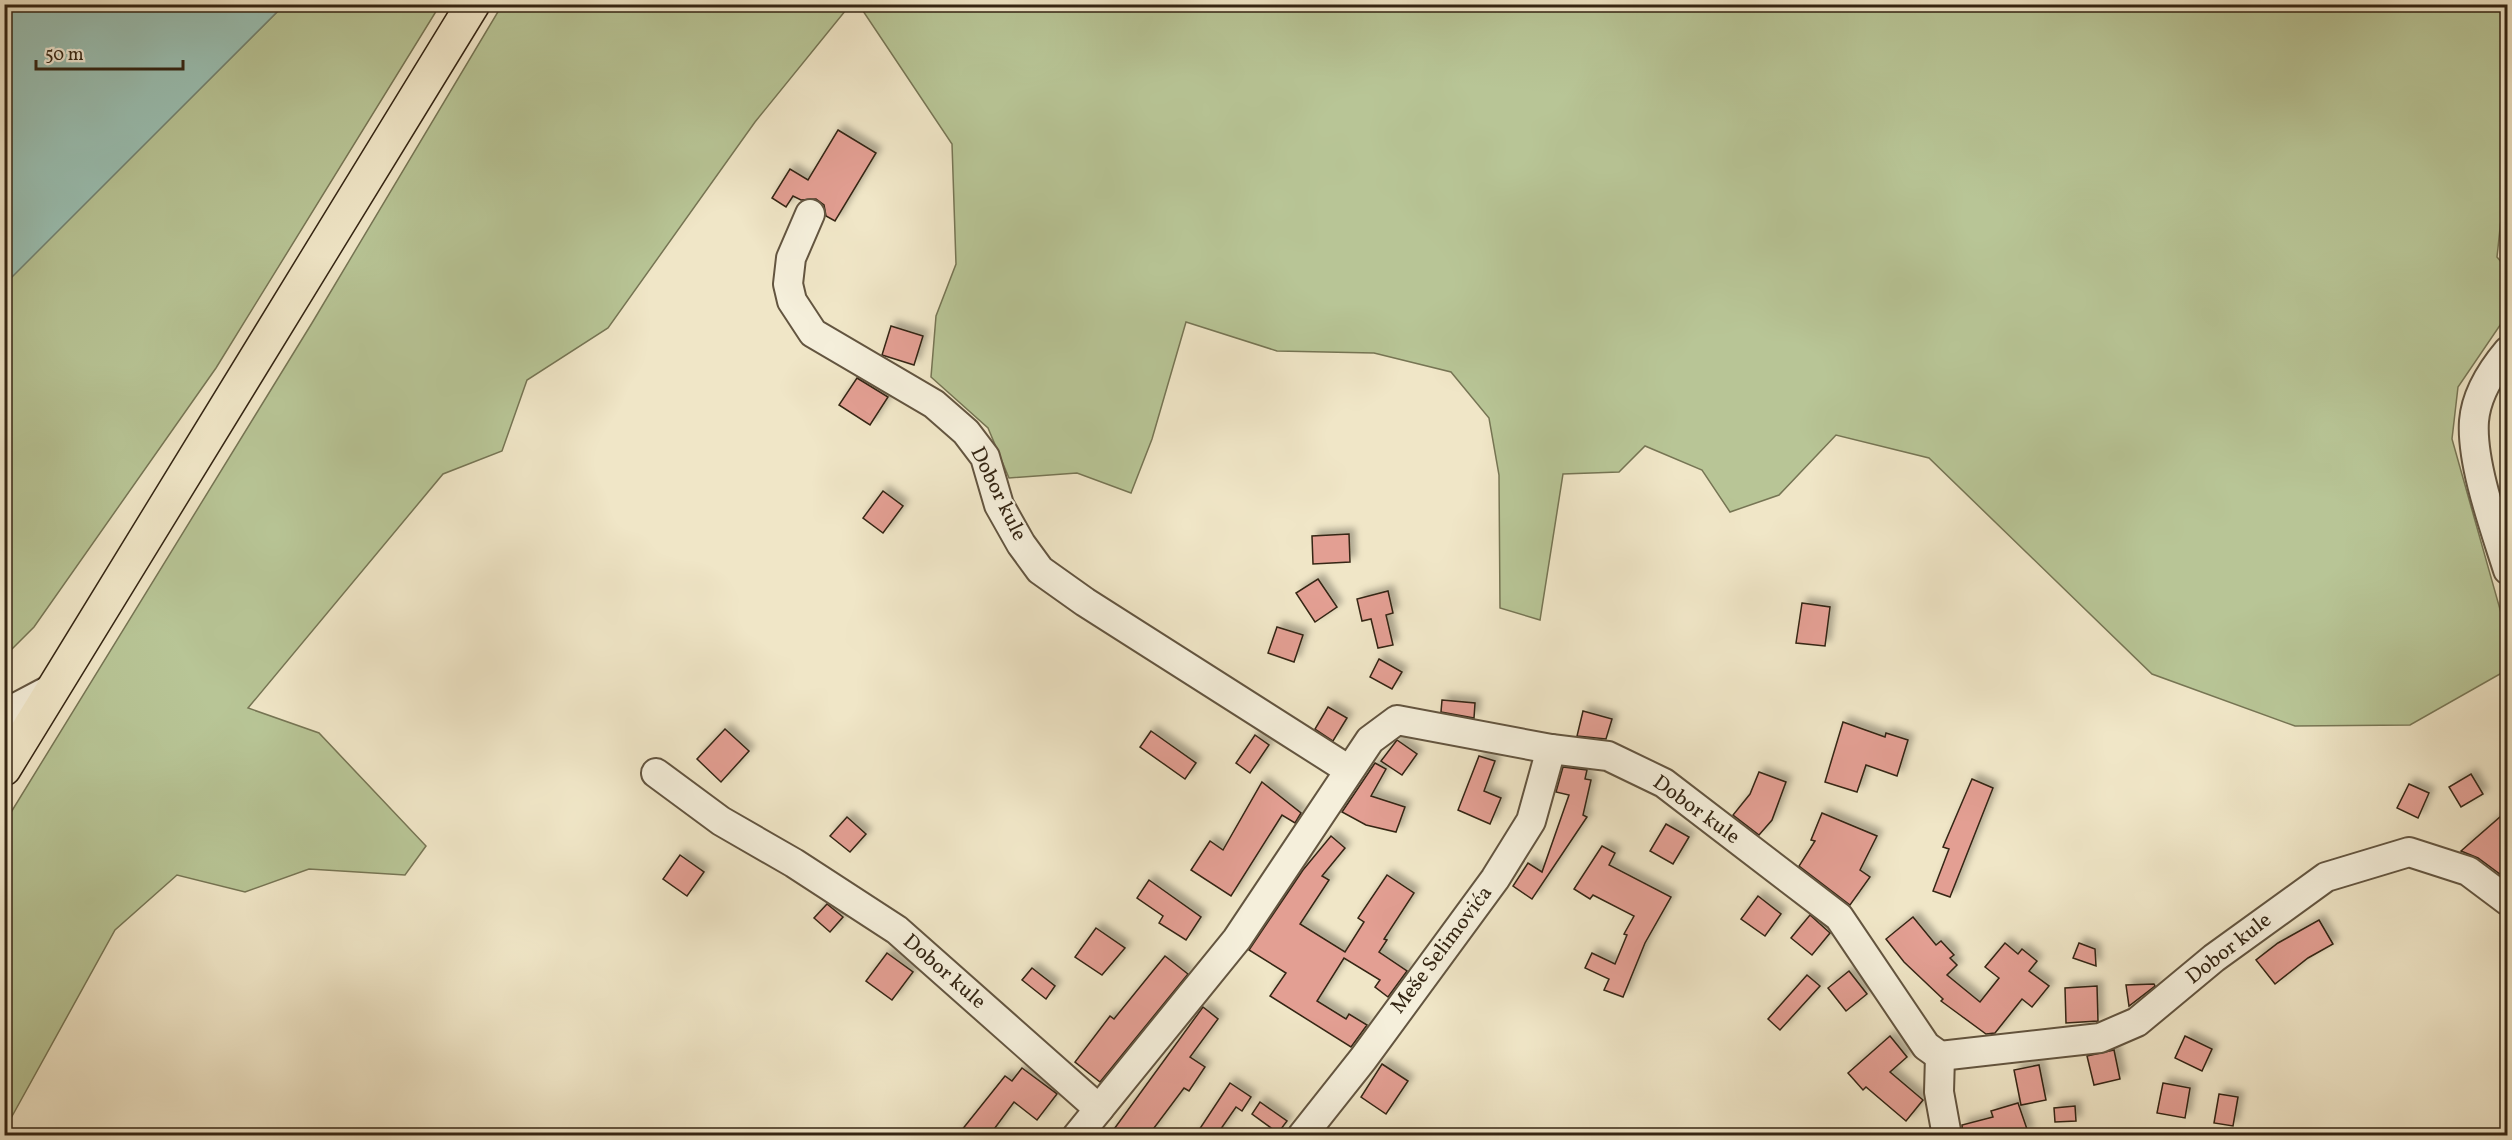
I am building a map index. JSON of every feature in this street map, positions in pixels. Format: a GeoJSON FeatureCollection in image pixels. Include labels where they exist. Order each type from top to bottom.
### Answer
{"type":"FeatureCollection","features":[{"type":"Feature","properties":{"kind":"main road"},"geometry":{"type":"LineString","coordinates":[[4,769],[473,4]]}},
{"type":"Feature","properties":{"kind":"street","name":"Dobor kule"},"geometry":{"type":"LineString","coordinates":[[810,214],[791,258],[788,284],[792,301],[813,333],[934,404],[966,432],[985,457],[999,506],[1021,544],[1040,570],[1085,602],[1349,770]]}},
{"type":"Feature","properties":{"kind":"street"},"geometry":{"type":"LineString","coordinates":[[2508,351],[2497,364],[2481,394],[2474,421],[2484,492],[2508,570]]}},
{"type":"Feature","properties":{"kind":"street"},"geometry":{"type":"LineString","coordinates":[[4,714],[55,687]]}},
{"type":"Feature","properties":{"kind":"street","name":"Dobor kule"},"geometry":{"type":"LineString","coordinates":[[1077,1136],[1237,939],[1370,741],[1397,720],[1551,749],[1608,756],[1664,783],[1839,917],[1926,1046],[1940,1056],[2100,1038],[2137,1022],[2214,958],[2325,877],[2409,852],[2468,871],[2508,901]]}},
{"type":"Feature","properties":{"kind":"street","name":"Meše Selimovića"},"geometry":{"type":"LineString","coordinates":[[1302,1136],[1363,1059],[1495,879],[1531,822],[1551,749]]}},
{"type":"Feature","properties":{"kind":"street","name":"Dobor kule"},"geometry":{"type":"LineString","coordinates":[[656,773],[721,821],[794,863],[897,930],[1099,1109]]}},
{"type":"Feature","properties":{"kind":"street"},"geometry":{"type":"LineString","coordinates":[[1940,1056],[1939,1092],[1947,1136]]}},
{"type":"Feature","properties":{"kind":"green space"},"geometry":{"type":"Polygon","coordinates":[[[284,5],[440,5],[216,368],[34,627],[5,656],[4,284],[284,5]]]}},
{"type":"Feature","properties":{"kind":"green space"},"geometry":{"type":"Polygon","coordinates":[[[502,5],[850,5],[755,122],[608,328],[527,380],[502,451],[443,474],[248,708],[319,733],[426,846],[405,875],[309,869],[245,892],[177,875],[115,930],[5,1129],[5,822],[312,323],[502,5]]]}},
{"type":"Feature","properties":{"kind":"green space"},"geometry":{"type":"Polygon","coordinates":[[[859,5],[2507,5],[2508,153],[2497,257],[2507,269],[2507,315],[2458,387],[2452,439],[2507,634],[2507,670],[2410,725],[2295,726],[2152,674],[1929,458],[1836,435],[1779,495],[1730,512],[1702,470],[1645,446],[1619,472],[1563,474],[1540,620],[1500,608],[1499,475],[1489,418],[1451,372],[1374,353],[1277,351],[1186,322],[1152,439],[1131,493],[1077,473],[1009,478],[988,428],[931,377],[936,316],[956,264],[952,144],[859,5]]]}},
{"type":"Feature","properties":{"kind":"water"},"geometry":{"type":"Polygon","coordinates":[[[4,5],[284,5],[5,284],[4,5]]]}},
{"type":"Feature","properties":{"kind":"building"},"geometry":{"type":"Polygon","coordinates":[[[838,130],[876,153],[835,221],[826,216],[824,205],[816,199],[801,200],[793,196],[786,207],[772,198],[790,169],[808,180],[838,130]]]}},
{"type":"Feature","properties":{"kind":"building"},"geometry":{"type":"Polygon","coordinates":[[[891,326],[923,336],[914,365],[882,355],[891,326]]]}},
{"type":"Feature","properties":{"kind":"building"},"geometry":{"type":"Polygon","coordinates":[[[857,378],[888,397],[870,425],[839,405],[857,378]]]}},
{"type":"Feature","properties":{"kind":"building"},"geometry":{"type":"Polygon","coordinates":[[[883,491],[903,506],[883,533],[863,518],[883,491]]]}},
{"type":"Feature","properties":{"kind":"building"},"geometry":{"type":"Polygon","coordinates":[[[1349,534],[1350,562],[1313,564],[1312,536],[1349,534]]]}},
{"type":"Feature","properties":{"kind":"building"},"geometry":{"type":"Polygon","coordinates":[[[1318,579],[1337,607],[1315,622],[1296,593],[1318,579]]]}},
{"type":"Feature","properties":{"kind":"building"},"geometry":{"type":"Polygon","coordinates":[[[1388,591],[1393,613],[1386,615],[1393,645],[1378,648],[1371,619],[1362,621],[1357,599],[1388,591]]]}},
{"type":"Feature","properties":{"kind":"building"},"geometry":{"type":"Polygon","coordinates":[[[1802,603],[1830,607],[1825,646],[1796,643],[1802,603]]]}},
{"type":"Feature","properties":{"kind":"building"},"geometry":{"type":"Polygon","coordinates":[[[1277,627],[1303,635],[1294,662],[1268,653],[1277,627]]]}},
{"type":"Feature","properties":{"kind":"building"},"geometry":{"type":"Polygon","coordinates":[[[1379,659],[1402,672],[1392,689],[1370,677],[1379,659]]]}},
{"type":"Feature","properties":{"kind":"building"},"geometry":{"type":"Polygon","coordinates":[[[1442,700],[1475,703],[1474,718],[1441,712],[1442,700]]]}},
{"type":"Feature","properties":{"kind":"building"},"geometry":{"type":"Polygon","coordinates":[[[1328,707],[1347,718],[1333,741],[1315,729],[1328,707]]]}},
{"type":"Feature","properties":{"kind":"building"},"geometry":{"type":"Polygon","coordinates":[[[1583,711],[1612,719],[1606,739],[1577,736],[1583,711]]]}},
{"type":"Feature","properties":{"kind":"building"},"geometry":{"type":"Polygon","coordinates":[[[1843,722],[1885,737],[1886,733],[1908,740],[1897,776],[1866,765],[1857,792],[1825,782],[1843,722]]]}},
{"type":"Feature","properties":{"kind":"building"},"geometry":{"type":"Polygon","coordinates":[[[725,729],[749,751],[721,782],[697,759],[725,729]]]}},
{"type":"Feature","properties":{"kind":"building"},"geometry":{"type":"Polygon","coordinates":[[[1151,731],[1196,763],[1185,779],[1140,747],[1151,731]]]}},
{"type":"Feature","properties":{"kind":"building"},"geometry":{"type":"Polygon","coordinates":[[[1255,735],[1269,745],[1250,773],[1236,763],[1255,735]]]}},
{"type":"Feature","properties":{"kind":"building"},"geometry":{"type":"Polygon","coordinates":[[[1397,740],[1417,754],[1402,775],[1381,761],[1397,740]]]}},
{"type":"Feature","properties":{"kind":"building"},"geometry":{"type":"Polygon","coordinates":[[[1479,756],[1495,761],[1484,791],[1501,798],[1490,824],[1458,810],[1479,756]]]}},
{"type":"Feature","properties":{"kind":"building"},"geometry":{"type":"Polygon","coordinates":[[[1375,763],[1386,769],[1371,796],[1405,807],[1396,832],[1366,825],[1342,812],[1375,763]]]}},
{"type":"Feature","properties":{"kind":"building"},"geometry":{"type":"Polygon","coordinates":[[[1563,767],[1587,770],[1585,779],[1591,780],[1583,815],[1587,817],[1532,899],[1513,886],[1528,863],[1542,872],[1569,795],[1556,792],[1563,767]]]}},
{"type":"Feature","properties":{"kind":"building"},"geometry":{"type":"Polygon","coordinates":[[[1759,772],[1786,782],[1772,820],[1759,835],[1733,815],[1750,794],[1759,772]]]}},
{"type":"Feature","properties":{"kind":"building"},"geometry":{"type":"Polygon","coordinates":[[[2471,774],[2483,794],[2461,807],[2449,787],[2471,774]]]}},
{"type":"Feature","properties":{"kind":"building"},"geometry":{"type":"Polygon","coordinates":[[[1972,779],[1993,788],[1950,897],[1933,891],[1949,849],[1943,847],[1972,779]]]}},
{"type":"Feature","properties":{"kind":"building"},"geometry":{"type":"Polygon","coordinates":[[[1262,782],[1301,813],[1295,823],[1282,815],[1231,896],[1191,870],[1210,841],[1223,850],[1262,782]]]}},
{"type":"Feature","properties":{"kind":"building"},"geometry":{"type":"Polygon","coordinates":[[[2409,784],[2429,793],[2418,818],[2397,808],[2409,784]]]}},
{"type":"Feature","properties":{"kind":"building"},"geometry":{"type":"Polygon","coordinates":[[[2508,810],[2508,880],[2478,858],[2461,851],[2508,810]]]}},
{"type":"Feature","properties":{"kind":"building"},"geometry":{"type":"Polygon","coordinates":[[[1822,813],[1877,836],[1860,870],[1870,877],[1850,905],[1799,866],[1815,841],[1811,840],[1822,813]]]}},
{"type":"Feature","properties":{"kind":"building"},"geometry":{"type":"Polygon","coordinates":[[[847,817],[866,834],[850,852],[830,836],[847,817]]]}},
{"type":"Feature","properties":{"kind":"building"},"geometry":{"type":"Polygon","coordinates":[[[1666,824],[1689,837],[1673,864],[1650,851],[1666,824]]]}},
{"type":"Feature","properties":{"kind":"building"},"geometry":{"type":"Polygon","coordinates":[[[1331,836],[1345,848],[1322,876],[1329,880],[1300,924],[1345,952],[1364,922],[1358,918],[1387,875],[1414,893],[1384,939],[1387,940],[1379,952],[1407,971],[1388,997],[1375,987],[1380,980],[1344,958],[1317,1001],[1346,1019],[1349,1014],[1367,1025],[1351,1047],[1270,996],[1286,973],[1249,950],[1303,870],[1331,836]]]}},
{"type":"Feature","properties":{"kind":"building"},"geometry":{"type":"Polygon","coordinates":[[[1602,846],[1615,853],[1609,865],[1671,897],[1645,943],[1623,997],[1604,990],[1609,979],[1585,968],[1592,953],[1615,964],[1627,935],[1624,934],[1634,916],[1593,895],[1590,899],[1574,889],[1602,846]]]}},
{"type":"Feature","properties":{"kind":"building"},"geometry":{"type":"Polygon","coordinates":[[[680,855],[704,872],[687,896],[663,879],[680,855]]]}},
{"type":"Feature","properties":{"kind":"building"},"geometry":{"type":"Polygon","coordinates":[[[1149,880],[1201,917],[1186,940],[1159,923],[1163,916],[1137,898],[1149,880]]]}},
{"type":"Feature","properties":{"kind":"building"},"geometry":{"type":"Polygon","coordinates":[[[1758,896],[1781,914],[1765,936],[1741,919],[1758,896]]]}},
{"type":"Feature","properties":{"kind":"building"},"geometry":{"type":"Polygon","coordinates":[[[827,904],[843,917],[830,932],[814,918],[827,904]]]}},
{"type":"Feature","properties":{"kind":"building"},"geometry":{"type":"Polygon","coordinates":[[[1810,915],[1830,933],[1812,955],[1791,938],[1810,915]]]}},
{"type":"Feature","properties":{"kind":"building"},"geometry":{"type":"Polygon","coordinates":[[[1913,917],[1936,945],[1941,941],[1954,955],[1950,958],[1957,965],[1947,975],[1980,1002],[1999,978],[1985,967],[2005,943],[2018,954],[2022,949],[2037,961],[2029,971],[2049,986],[2032,1007],[2022,999],[1995,1033],[1986,1034],[1941,1001],[1943,999],[1904,962],[1886,939],[1913,917]]]}},
{"type":"Feature","properties":{"kind":"building"},"geometry":{"type":"Polygon","coordinates":[[[2319,920],[2333,944],[2308,958],[2275,984],[2256,960],[2278,943],[2319,920]]]}},
{"type":"Feature","properties":{"kind":"building"},"geometry":{"type":"Polygon","coordinates":[[[1096,928],[1125,948],[1102,975],[1075,957],[1096,928]]]}},
{"type":"Feature","properties":{"kind":"building"},"geometry":{"type":"Polygon","coordinates":[[[2079,943],[2095,949],[2096,966],[2073,958],[2079,943]]]}},
{"type":"Feature","properties":{"kind":"building"},"geometry":{"type":"Polygon","coordinates":[[[887,953],[913,972],[892,1000],[866,981],[887,953]]]}},
{"type":"Feature","properties":{"kind":"building"},"geometry":{"type":"Polygon","coordinates":[[[1165,956],[1188,974],[1100,1082],[1075,1062],[1110,1016],[1114,1019],[1165,956]]]}},
{"type":"Feature","properties":{"kind":"building"},"geometry":{"type":"Polygon","coordinates":[[[1032,968],[1055,986],[1046,999],[1022,980],[1032,968]]]}},
{"type":"Feature","properties":{"kind":"building"},"geometry":{"type":"Polygon","coordinates":[[[1849,971],[1867,994],[1846,1011],[1828,988],[1849,971]]]}},
{"type":"Feature","properties":{"kind":"building"},"geometry":{"type":"Polygon","coordinates":[[[1807,975],[1820,986],[1780,1030],[1768,1019],[1807,975]]]}},
{"type":"Feature","properties":{"kind":"building"},"geometry":{"type":"Polygon","coordinates":[[[2154,984],[2155,986],[2129,1006],[2126,985],[2154,984]]]}},
{"type":"Feature","properties":{"kind":"building"},"geometry":{"type":"Polygon","coordinates":[[[2097,986],[2098,1021],[2066,1023],[2065,988],[2097,986]]]}},
{"type":"Feature","properties":{"kind":"building"},"geometry":{"type":"Polygon","coordinates":[[[1203,1007],[1218,1019],[1190,1057],[1205,1067],[1189,1091],[1184,1088],[1148,1136],[1109,1136],[1203,1007]]]}},
{"type":"Feature","properties":{"kind":"building"},"geometry":{"type":"Polygon","coordinates":[[[1890,1036],[1907,1057],[1890,1072],[1923,1100],[1906,1121],[1866,1087],[1863,1090],[1848,1073],[1890,1036]]]}},
{"type":"Feature","properties":{"kind":"building"},"geometry":{"type":"Polygon","coordinates":[[[2185,1036],[2212,1049],[2202,1071],[2175,1058],[2185,1036]]]}},
{"type":"Feature","properties":{"kind":"building"},"geometry":{"type":"Polygon","coordinates":[[[2114,1050],[2120,1079],[2094,1085],[2087,1056],[2114,1050]]]}},
{"type":"Feature","properties":{"kind":"building"},"geometry":{"type":"Polygon","coordinates":[[[1382,1064],[1408,1081],[1386,1114],[1361,1097],[1382,1064]]]}},
{"type":"Feature","properties":{"kind":"building"},"geometry":{"type":"Polygon","coordinates":[[[2039,1065],[2046,1100],[2021,1105],[2014,1070],[2039,1065]]]}},
{"type":"Feature","properties":{"kind":"building"},"geometry":{"type":"Polygon","coordinates":[[[1022,1068],[1057,1094],[1037,1120],[1014,1102],[989,1136],[957,1136],[1005,1076],[1012,1081],[1022,1068]]]}},
{"type":"Feature","properties":{"kind":"building"},"geometry":{"type":"Polygon","coordinates":[[[1230,1083],[1251,1097],[1242,1111],[1236,1107],[1216,1136],[1195,1136],[1230,1083]]]}},
{"type":"Feature","properties":{"kind":"building"},"geometry":{"type":"Polygon","coordinates":[[[2163,1083],[2190,1088],[2185,1118],[2157,1113],[2163,1083]]]}},
{"type":"Feature","properties":{"kind":"building"},"geometry":{"type":"Polygon","coordinates":[[[2219,1094],[2238,1097],[2233,1126],[2214,1123],[2219,1094]]]}},
{"type":"Feature","properties":{"kind":"building"},"geometry":{"type":"Polygon","coordinates":[[[1260,1102],[1287,1121],[1278,1133],[1252,1114],[1260,1102]]]}},
{"type":"Feature","properties":{"kind":"building"},"geometry":{"type":"Polygon","coordinates":[[[2018,1103],[2028,1132],[2017,1136],[1963,1136],[1962,1125],[1993,1117],[1991,1111],[2018,1103]]]}},
{"type":"Feature","properties":{"kind":"building"},"geometry":{"type":"Polygon","coordinates":[[[2075,1106],[2076,1121],[2055,1122],[2054,1108],[2075,1106]]]}}]}
